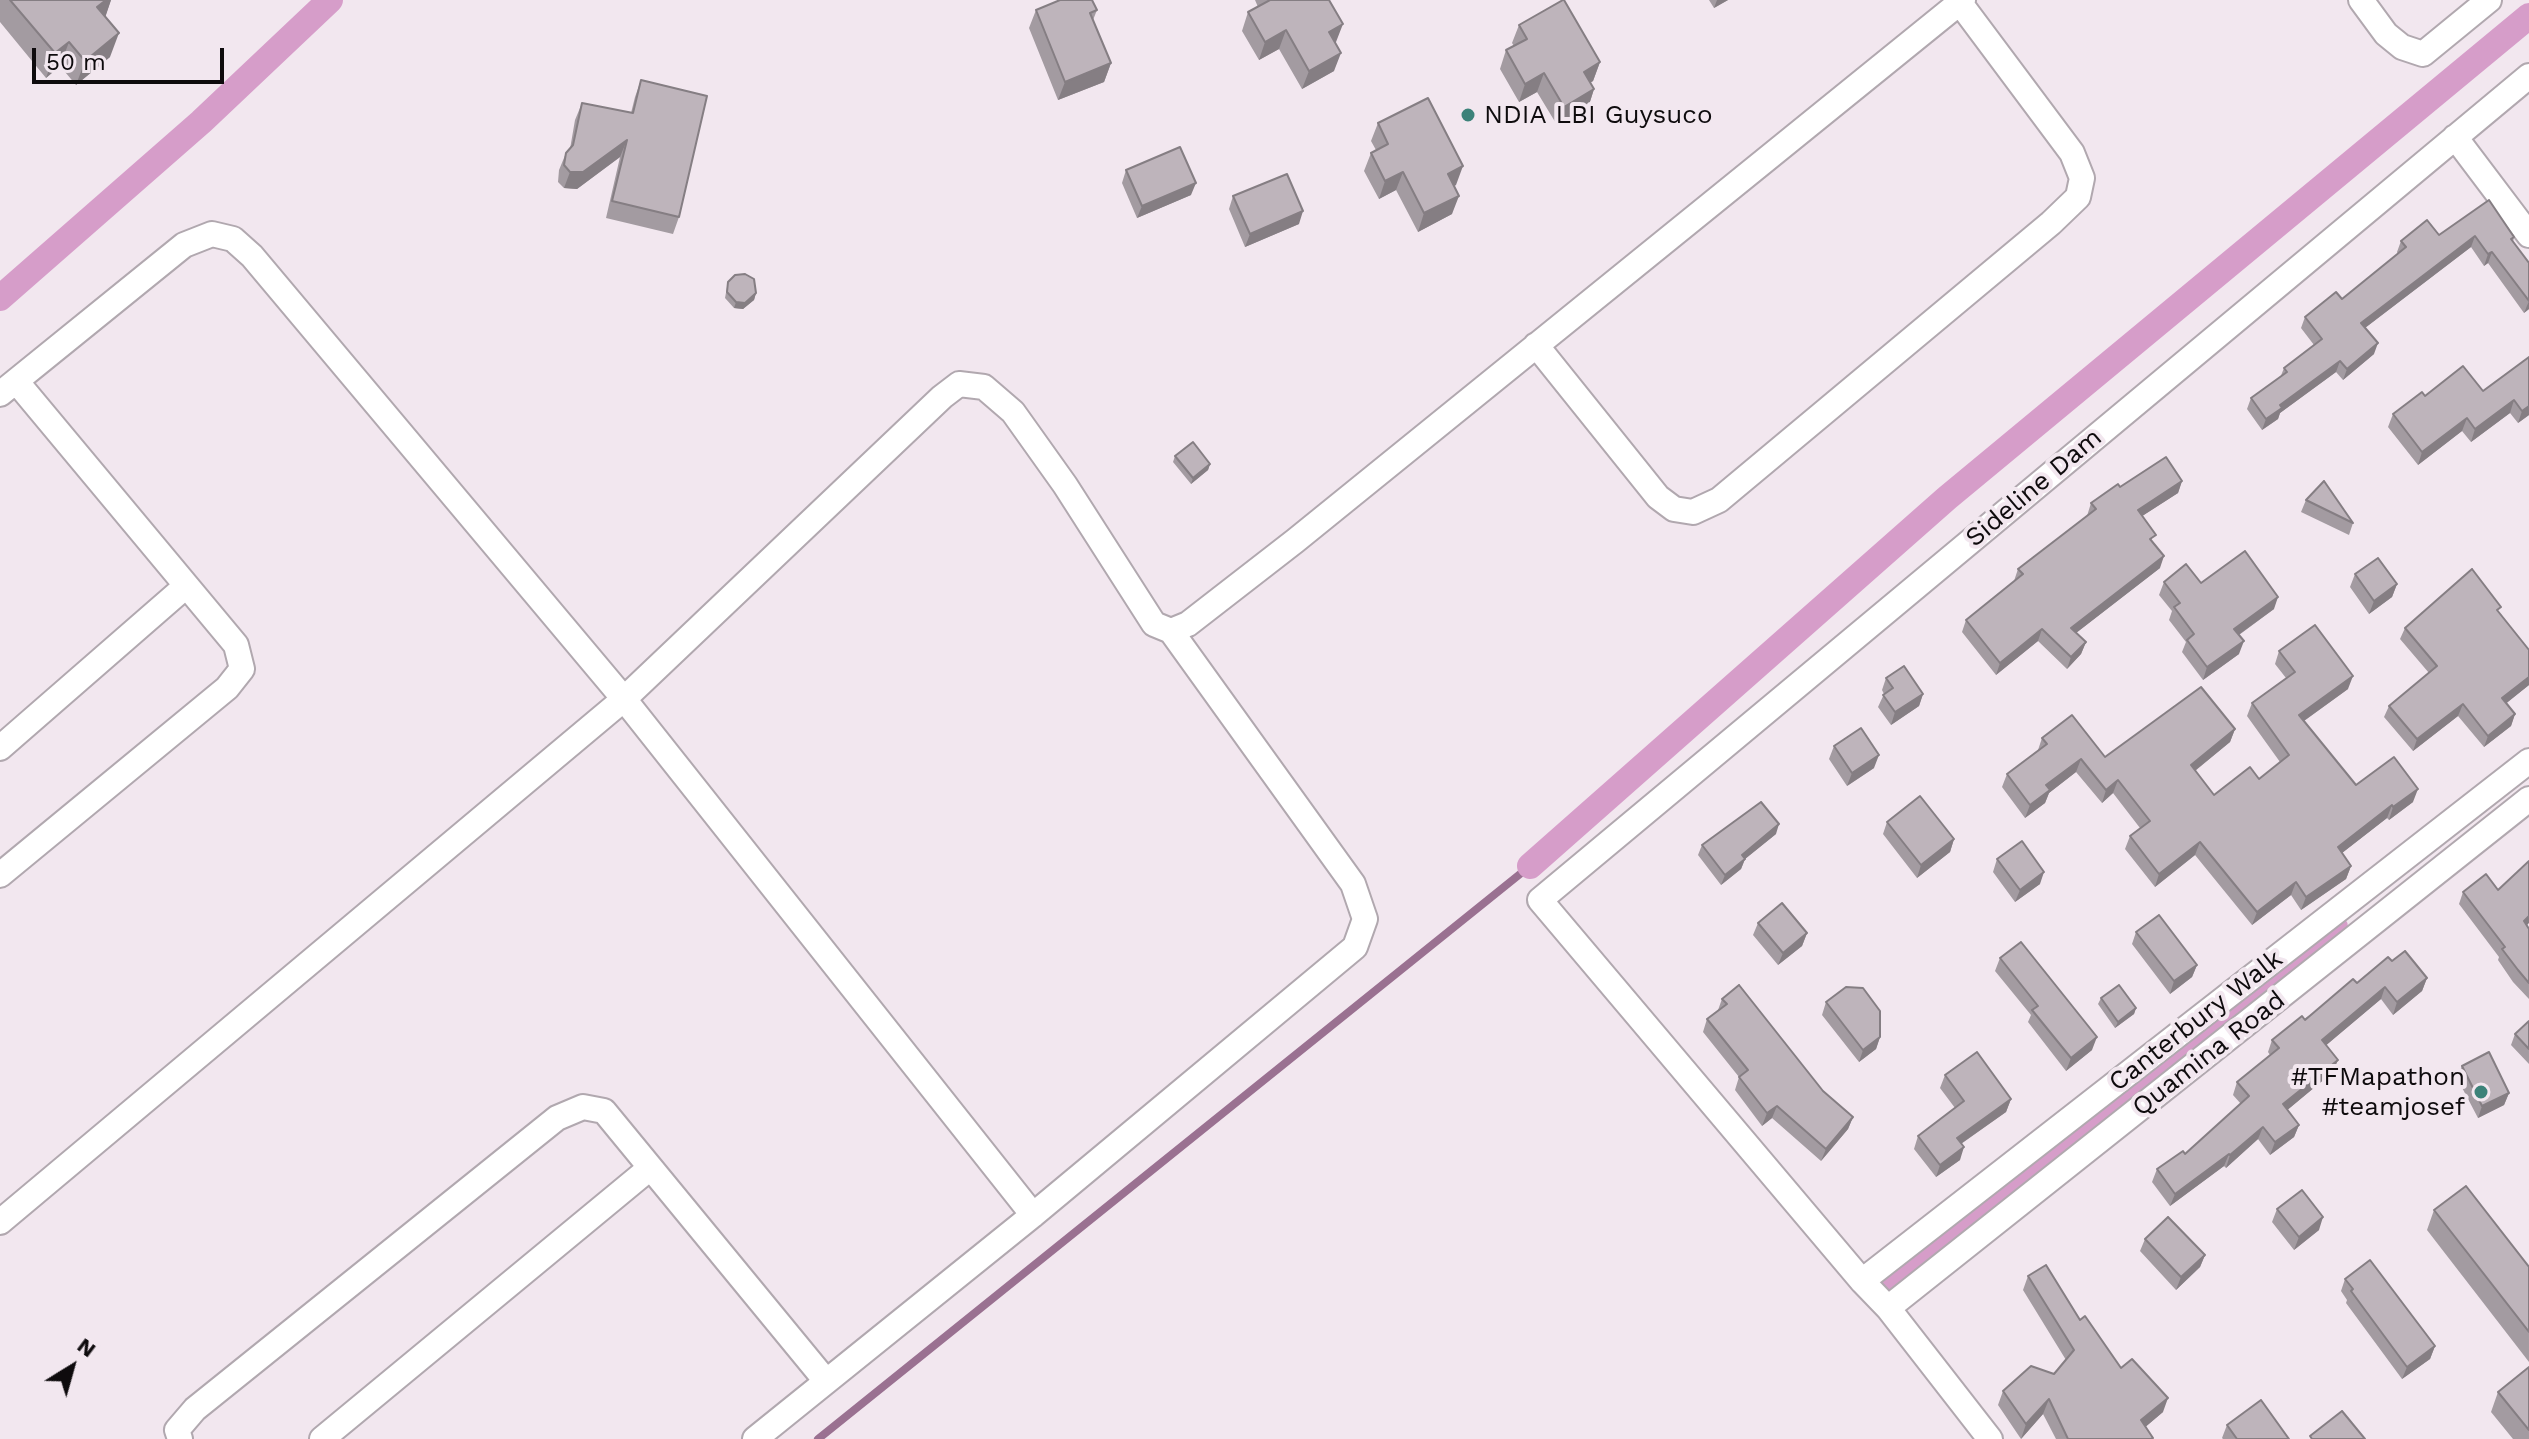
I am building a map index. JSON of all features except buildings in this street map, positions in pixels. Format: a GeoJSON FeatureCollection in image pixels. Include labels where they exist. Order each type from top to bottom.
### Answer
{"type":"FeatureCollection","features":[{"type":"Feature","properties":{"kind":"street"},"geometry":{"type":"LineString","coordinates":[[2361,0],[2386,34],[2402,47],[2423,54],[2489,0]]}},
{"type":"Feature","properties":{"kind":"street"},"geometry":{"type":"LineString","coordinates":[[1171,631],[1188,624],[1262,567],[1536,345],[1961,1],[2072,153],[2082,178],[2078,197],[2051,223],[1719,500],[1693,512],[1674,509],[1658,497],[1536,345]]}},
{"type":"Feature","properties":{"kind":"street","name":"Sideline Dam"},"geometry":{"type":"LineString","coordinates":[[1862,1281],[1543,904],[2529,76]]}},
{"type":"Feature","properties":{"kind":"street"},"geometry":{"type":"LineString","coordinates":[[2455,137],[2529,235]]}},
{"type":"Feature","properties":{"kind":"street"},"geometry":{"type":"LineString","coordinates":[[0,875],[227,688],[242,669],[236,645],[8,387],[184,245],[212,234],[233,239],[252,256],[624,699],[1033,1215]]}},
{"type":"Feature","properties":{"kind":"street"},"geometry":{"type":"LineString","coordinates":[[0,1222],[624,699],[942,397],[959,384],[984,387],[1013,412],[1065,485],[1154,624],[1171,631],[1353,884],[1365,919],[1355,947],[1033,1215],[755,1439]]}},
{"type":"Feature","properties":{"kind":"street"},"geometry":{"type":"LineString","coordinates":[[0,748],[186,586]]}},
{"type":"Feature","properties":{"kind":"street","name":"Canterbury Walk"},"geometry":{"type":"LineString","coordinates":[[1862,1281],[2529,761]]}},
{"type":"Feature","properties":{"kind":"street","name":"Quamina Road"},"geometry":{"type":"LineString","coordinates":[[1888,1308],[2529,799]]}},
{"type":"Feature","properties":{"kind":"street"},"geometry":{"type":"LineString","coordinates":[[180,1439],[177,1430],[195,1409],[557,1118],[583,1107],[604,1111],[826,1381]]}},
{"type":"Feature","properties":{"kind":"street"},"geometry":{"type":"LineString","coordinates":[[322,1439],[650,1168]]}},
{"type":"Feature","properties":{"kind":"street"},"geometry":{"type":"LineString","coordinates":[[1862,1281],[1888,1308],[1990,1439]]}},
{"type":"Feature","properties":{"kind":"waterway"},"geometry":{"type":"LineString","coordinates":[[0,298],[201,122],[330,0]]}},
{"type":"Feature","properties":{"kind":"waterway"},"geometry":{"type":"LineString","coordinates":[[1530,866],[1947,498],[2529,16]]}},
{"type":"Feature","properties":{"kind":"waterway"},"geometry":{"type":"LineString","coordinates":[[818,1439],[1530,866]]}},
{"type":"Feature","properties":{"kind":"waterway"},"geometry":{"type":"LineString","coordinates":[[1878,1290],[2335,927]]}},
{"type":"Feature","properties":{"kind":"place","name":"NDIA LBI Guysuco"},"geometry":{"type":"Point","coordinates":[1468,115]}},
{"type":"Feature","properties":{"kind":"place","name":"#TFMapathon #teamjosef"},"geometry":{"type":"Point","coordinates":[2481,1092]}}]}
